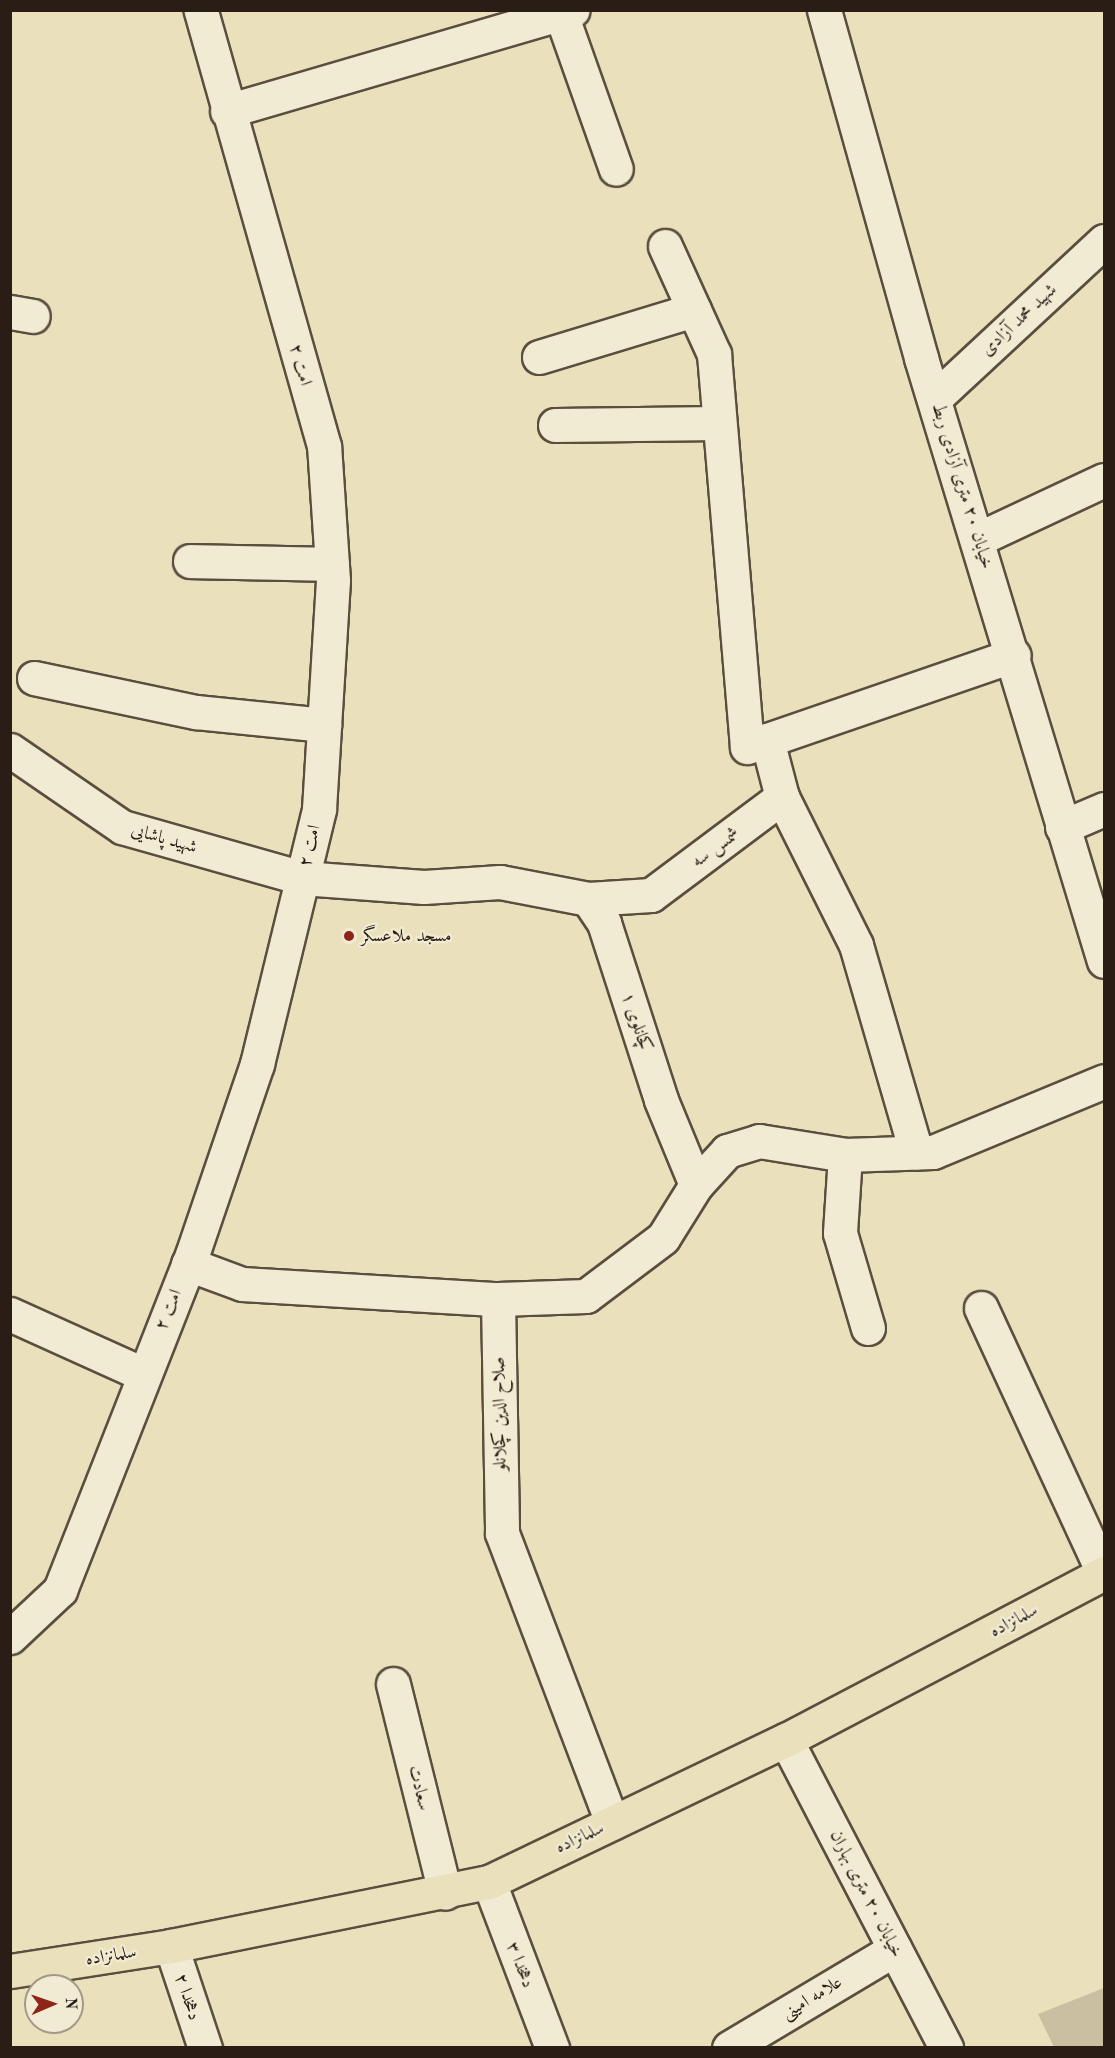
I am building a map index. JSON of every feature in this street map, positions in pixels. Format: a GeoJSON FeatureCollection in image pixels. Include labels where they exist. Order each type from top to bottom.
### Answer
{"type":"FeatureCollection","features":[{"type":"Feature","properties":{"kind":"main road","name":"سلمانزاده"},"geometry":{"type":"LineString","coordinates":[[10,1971],[171,1946],[445,1893],[489,1882],[786,1740],[1104,1574]]}},
{"type":"Feature","properties":{"kind":"street","name":"امت ۲"},"geometry":{"type":"LineString","coordinates":[[10,1636],[60,1590],[188,1264],[257,1064],[319,809],[332,564],[324,446],[227,111],[201,10]]}},
{"type":"Feature","properties":{"kind":"street","name":"خیابان ۲۰ متری آزادی ربط"},"geometry":{"type":"LineString","coordinates":[[824,10],[934,399],[1014,655],[1062,827],[1104,958]]}},
{"type":"Feature","properties":{"kind":"street"},"geometry":{"type":"LineString","coordinates":[[227,111],[567,12],[616,169]]}},
{"type":"Feature","properties":{"kind":"street","name":"شهید محمد آزادی"},"geometry":{"type":"LineString","coordinates":[[934,399],[1104,241]]}},
{"type":"Feature","properties":{"kind":"street"},"geometry":{"type":"LineString","coordinates":[[665,246],[714,354],[747,747],[1014,655]]}},
{"type":"Feature","properties":{"kind":"street"},"geometry":{"type":"LineString","coordinates":[[539,357],[694,310]]}},
{"type":"Feature","properties":{"kind":"street"},"geometry":{"type":"LineString","coordinates":[[555,425],[720,423]]}},
{"type":"Feature","properties":{"kind":"street"},"geometry":{"type":"LineString","coordinates":[[978,539],[1104,480]]}},
{"type":"Feature","properties":{"kind":"street"},"geometry":{"type":"LineString","coordinates":[[190,561],[332,564]]}},
{"type":"Feature","properties":{"kind":"street"},"geometry":{"type":"LineString","coordinates":[[34,678],[196,712],[324,725]]}},
{"type":"Feature","properties":{"kind":"street"},"geometry":{"type":"LineString","coordinates":[[767,740],[782,797],[856,945],[916,1152]]}},
{"type":"Feature","properties":{"kind":"street","name":"شهید پاشایی"},"geometry":{"type":"LineString","coordinates":[[10,750],[122,827],[302,879]]}},
{"type":"Feature","properties":{"kind":"street","name":"شمس سه"},"geometry":{"type":"LineString","coordinates":[[588,898],[651,895],[782,797]]}},
{"type":"Feature","properties":{"kind":"street"},"geometry":{"type":"LineString","coordinates":[[1062,827],[1104,809]]}},
{"type":"Feature","properties":{"kind":"street"},"geometry":{"type":"LineString","coordinates":[[302,879],[424,887],[500,882],[588,898]]}},
{"type":"Feature","properties":{"kind":"street","name":"کچانلوی ۱"},"geometry":{"type":"LineString","coordinates":[[588,898],[604,923],[661,1100],[696,1185]]}},
{"type":"Feature","properties":{"kind":"street"},"geometry":{"type":"LineString","coordinates":[[188,1264],[242,1284],[498,1299],[586,1296],[663,1238],[696,1185],[727,1151],[759,1141],[845,1155],[933,1152],[1104,1081]]}},
{"type":"Feature","properties":{"kind":"street"},"geometry":{"type":"LineString","coordinates":[[845,1155],[840,1233],[868,1328]]}},
{"type":"Feature","properties":{"kind":"street","name":"صلاح الدین کچلانلو"},"geometry":{"type":"LineString","coordinates":[[498,1299],[502,1533],[612,1823]]}},
{"type":"Feature","properties":{"kind":"street"},"geometry":{"type":"LineString","coordinates":[[981,1308],[1104,1574]]}},
{"type":"Feature","properties":{"kind":"street"},"geometry":{"type":"LineString","coordinates":[[10,1314],[143,1374]]}},
{"type":"Feature","properties":{"kind":"street","name":"سعادت"},"geometry":{"type":"LineString","coordinates":[[393,1684],[445,1893]]}},
{"type":"Feature","properties":{"kind":"street","name":"خیابان ۲۰ متری بهاران"},"geometry":{"type":"LineString","coordinates":[[786,1740],[946,2048]]}},
{"type":"Feature","properties":{"kind":"street","name":"دهخدا ۳"},"geometry":{"type":"LineString","coordinates":[[489,1882],[552,2048]]}},
{"type":"Feature","properties":{"kind":"street","name":"دهخدا ۲"},"geometry":{"type":"LineString","coordinates":[[171,1946],[205,2048]]}},
{"type":"Feature","properties":{"kind":"street","name":"علامه امینی"},"geometry":{"type":"LineString","coordinates":[[729,2048],[894,1948]]}},
{"type":"Feature","properties":{"kind":"shaded area"},"geometry":{"type":"Polygon","coordinates":[[[1104,1988],[1104,2047],[1054,2047],[1038,2014],[1104,1988]]]}},
{"type":"Feature","properties":{"kind":"place","name":"مسجد ملاعسگر"},"geometry":{"type":"Point","coordinates":[349,936]}}]}
